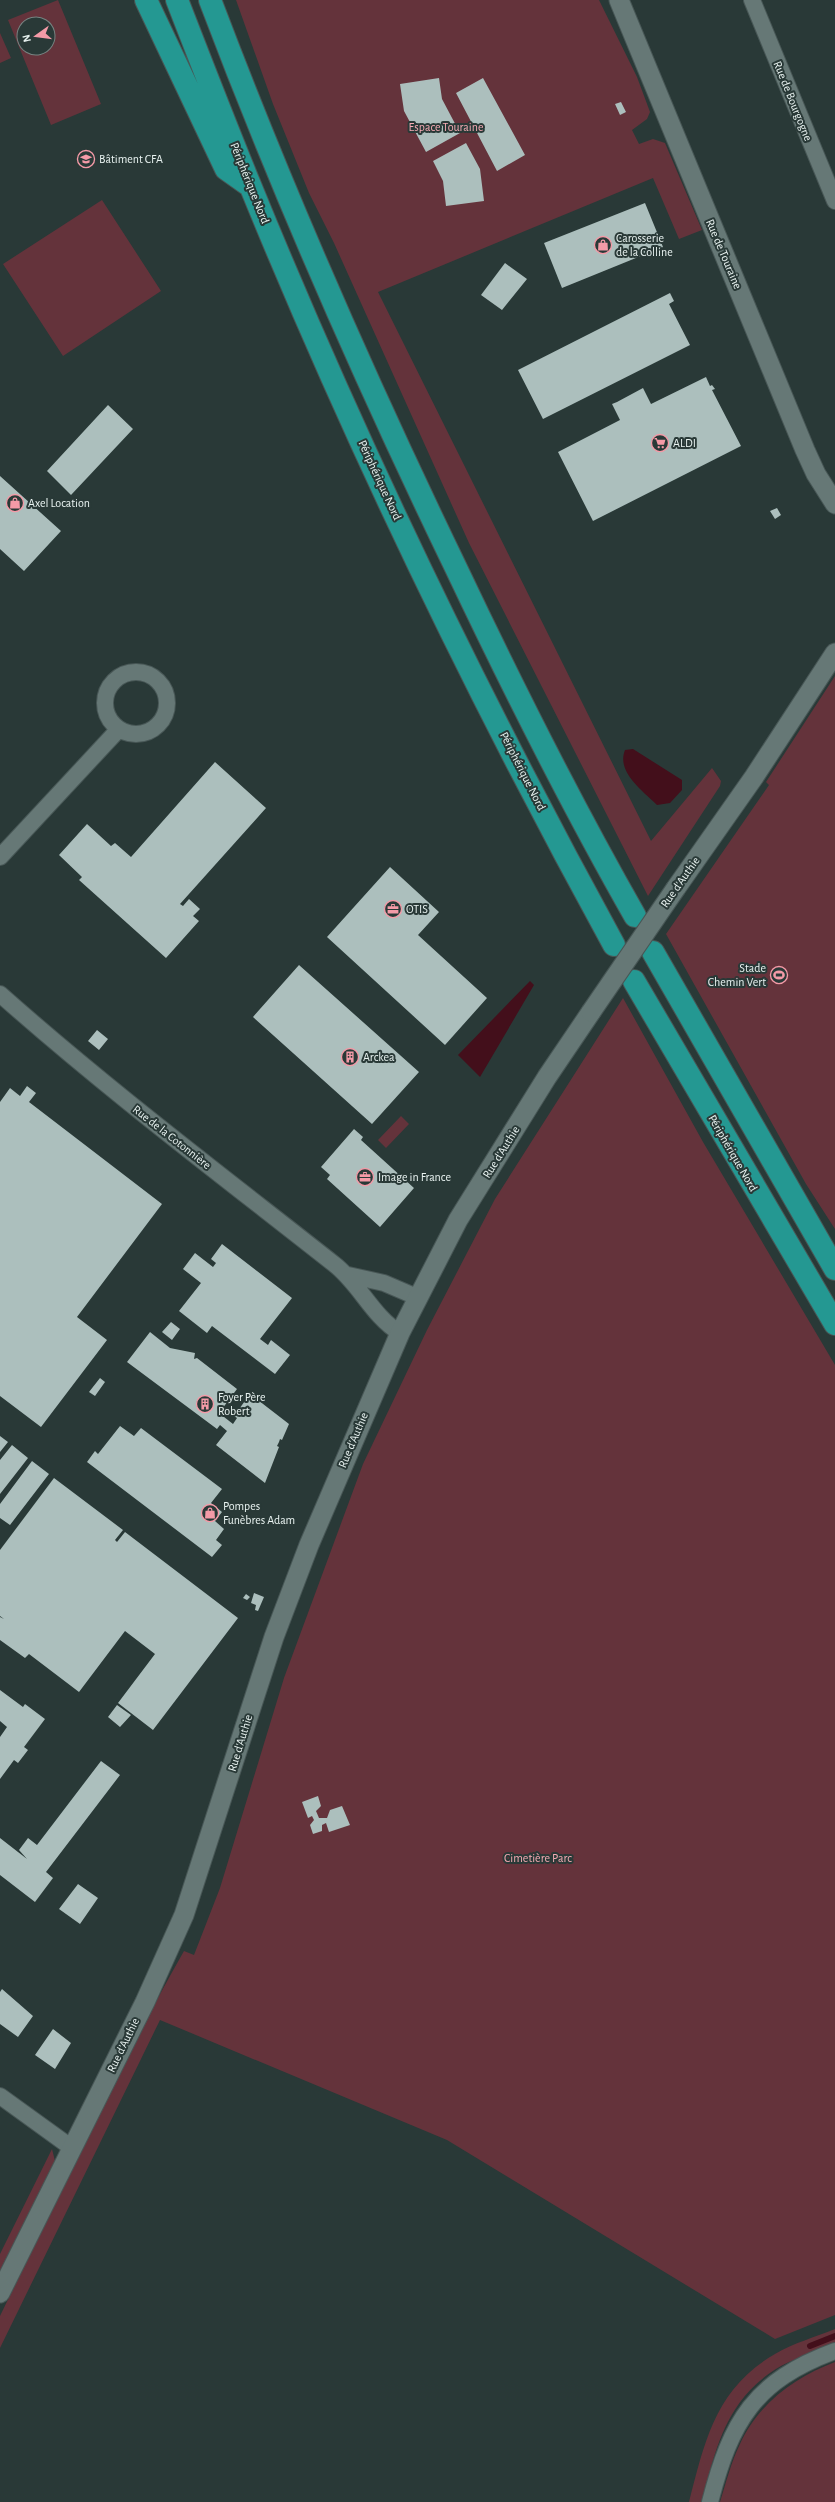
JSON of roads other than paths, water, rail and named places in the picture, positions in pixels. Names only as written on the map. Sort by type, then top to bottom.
[{"type":"highway","points":[[146,0],[226,169],[250,186]]},
{"type":"highway","name":"Périphérique Nord","points":[[177,0],[250,186],[396,514],[472,672],[575,874],[614,945]]},
{"type":"highway","points":[[210,0],[252,110],[312,257],[410,473],[497,653],[601,857],[634,916]]},
{"type":"highway","points":[[653,952],[835,1269]]},
{"type":"highway","name":"Périphérique Nord","points":[[634,981],[835,1324]]},
{"type":"street","name":"Rue de Touraine","points":[[618,0],[805,450],[816,474],[835,504]]},
{"type":"street","name":"Rue de Bourgogne","points":[[752,0],[835,201]]},
{"type":"street","name":"Rue d'Authie","points":[[0,2293],[145,2002],[184,1915],[218,1815],[274,1637],[309,1545],[400,1333],[458,1220],[547,1076],[754,776],[835,653]]},
{"type":"street","points":[[0,858],[119,729]]},
{"type":"street","name":"Rue de la Cotonnière","points":[[0,994],[144,1116],[348,1275],[388,1325],[400,1333]]},
{"type":"street","name":"Rue de la Cotonnière","points":[[348,1275],[384,1283],[419,1298]]},
{"type":"street","points":[[0,2096],[72,2148]]},
{"type":"street","points":[[710,2502],[723,2461],[742,2417],[768,2386],[787,2373],[835,2351]]},
{"type":"waterway","points":[[810,2346],[835,2336]]},
{"type":"place","name":"Bâtiment CFA","points":[[86,159]]},
{"type":"place","name":"Carosserie de la Colline","points":[[603,245]]},
{"type":"place","name":"ALDI","points":[[660,443]]},
{"type":"place","name":"Axel Location","points":[[15,503]]},
{"type":"place","name":"OTIS","points":[[393,909]]},
{"type":"place","name":"Stade Chemin Vert","points":[[779,975]]},
{"type":"place","name":"Arckea","points":[[350,1057]]},
{"type":"place","name":"Image in France","points":[[365,1177]]},
{"type":"place","name":"Foyer Père Robert","points":[[205,1404]]},
{"type":"place","name":"Pompes Funèbres Adam","points":[[210,1513]]},
{"type":"park label","name":"Espace Touraine","points":[[446,127]]},
{"type":"park label","name":"Cimetière Parc","points":[[538,1858]]}]
